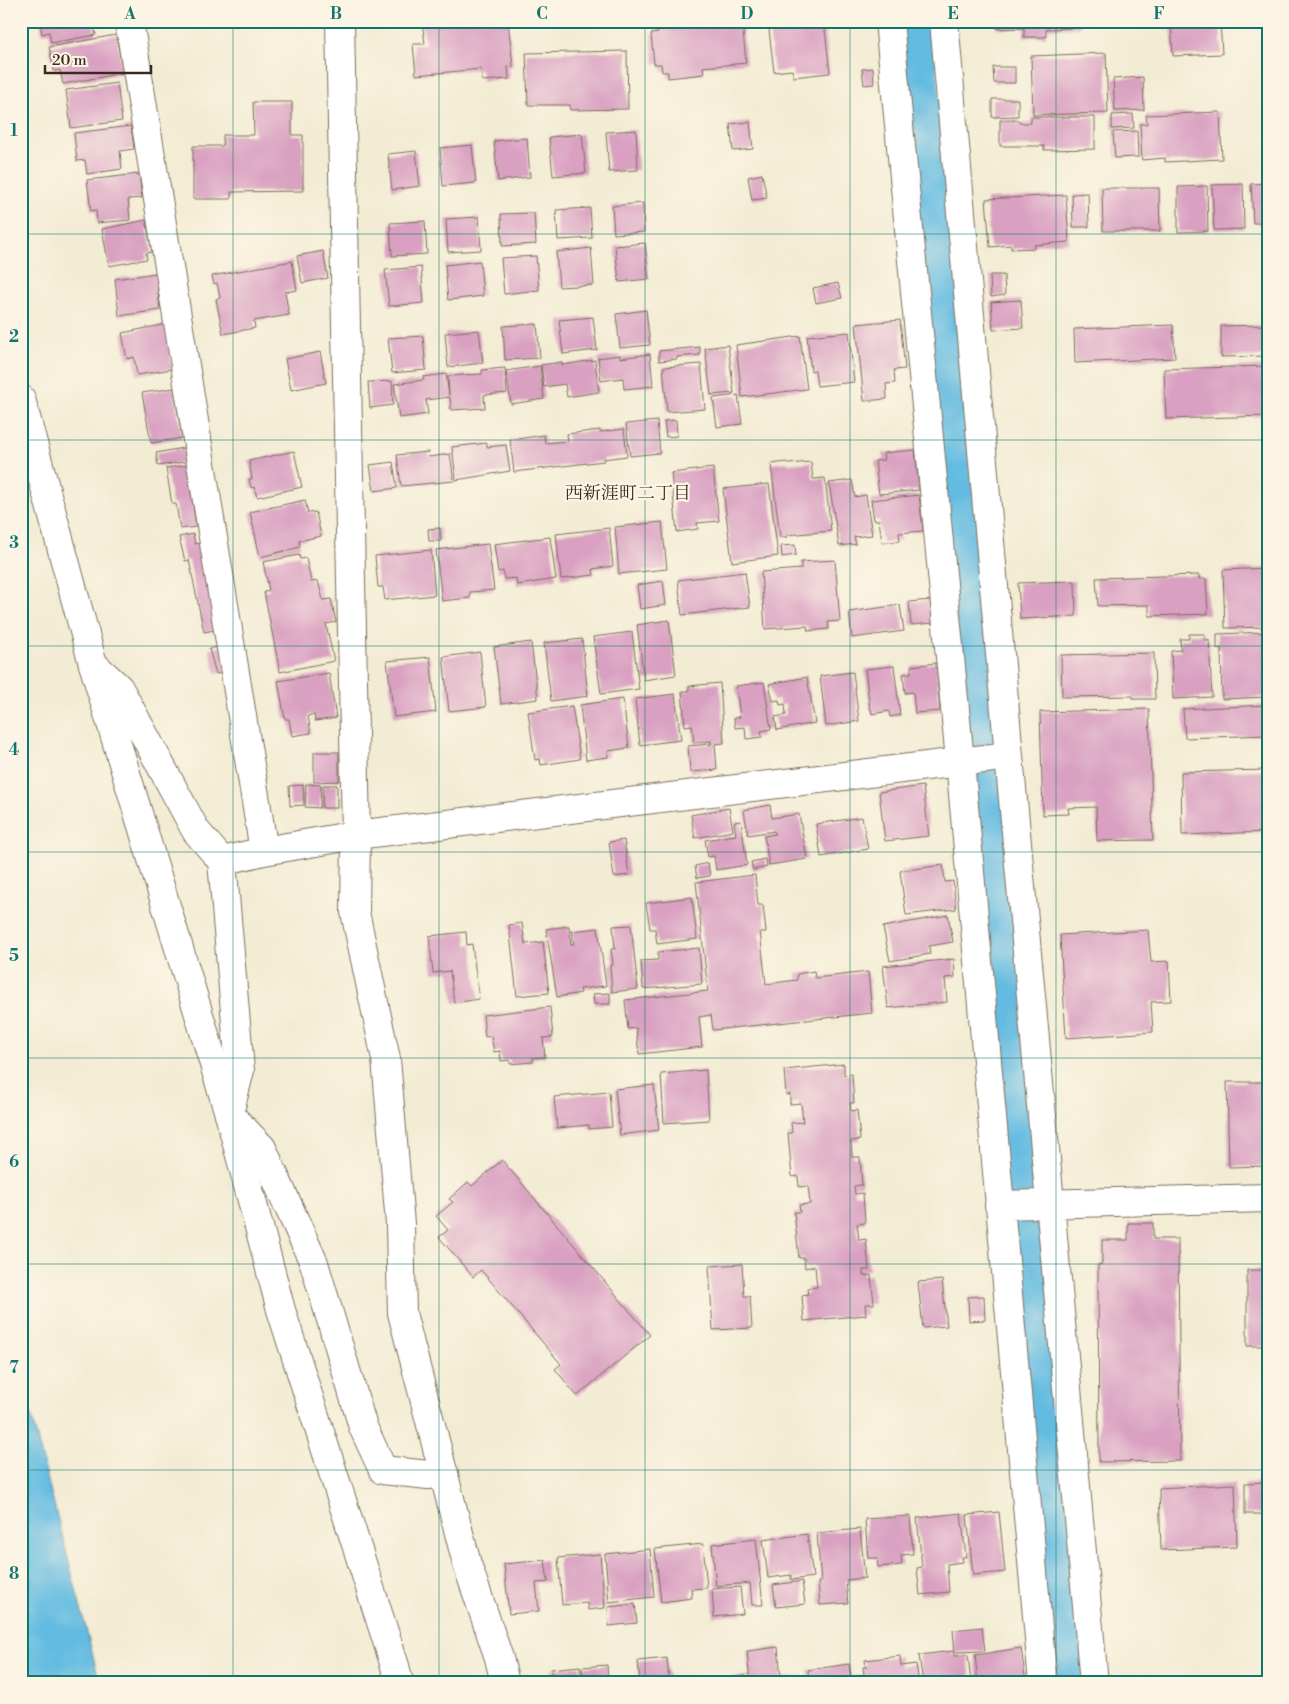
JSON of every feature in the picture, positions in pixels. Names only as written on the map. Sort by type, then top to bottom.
[{"type":"street","points":[[129,21],[264,851]]},
{"type":"street","points":[[340,21],[356,835],[354,912],[386,1059],[400,1224],[402,1313],[467,1564],[499,1658],[505,1683]]},
{"type":"street","points":[[889,21],[963,760],[1022,1204],[1094,1683]]},
{"type":"street","points":[[944,21],[1003,756],[1043,1683]]},
{"type":"street","points":[[21,398],[93,664],[229,1114],[281,1310],[399,1683]]},
{"type":"street","points":[[93,664],[119,688],[196,831],[222,861],[240,1070],[229,1114]]},
{"type":"street","points":[[222,861],[264,851],[356,835],[1003,756]]},
{"type":"street","points":[[229,1114],[262,1148],[314,1263],[363,1427],[383,1470],[428,1475],[444,1473]]},
{"type":"street","points":[[1022,1204],[1268,1198]]},
{"type":"water","points":[[21,1376],[100,1683],[21,1683]]},
{"type":"building","points":[[40,21],[93,21],[96,35],[51,43],[49,32],[42,34]]},
{"type":"building","points":[[422,21],[508,21],[513,66],[508,67],[509,79],[482,81],[481,69],[416,75],[413,44],[425,44]]},
{"type":"building","points":[[657,21],[742,21],[746,63],[703,67],[704,74],[668,78],[668,72],[662,72],[661,64],[654,64],[651,34],[658,33]]},
{"type":"building","points":[[768,21],[824,21],[830,73],[793,77],[792,70],[774,72]]},
{"type":"building","points":[[997,21],[1080,21],[1080,28],[1046,29],[1046,37],[1024,37],[1024,28],[997,29]]},
{"type":"building","points":[[1171,21],[1220,21],[1222,54],[1173,56]]},
{"type":"building","points":[[116,35],[123,73],[63,84],[60,70],[54,71],[49,47]]},
{"type":"building","points":[[627,51],[628,109],[570,110],[570,105],[528,105],[526,53]]},
{"type":"building","points":[[1106,53],[1108,113],[1033,115],[1031,56]]},
{"type":"building","points":[[993,67],[1015,67],[1015,83],[994,83]]},
{"type":"building","points":[[873,68],[874,84],[864,85],[862,69]]},
{"type":"building","points":[[1143,77],[1144,110],[1115,111],[1113,79]]},
{"type":"building","points":[[117,83],[122,121],[71,128],[66,90]]},
{"type":"building","points":[[992,99],[1018,99],[1018,116],[992,117]]},
{"type":"building","points":[[253,102],[292,102],[292,135],[303,135],[303,191],[231,192],[231,199],[193,199],[193,146],[223,146],[223,135],[254,135]]},
{"type":"building","points":[[1220,112],[1222,159],[1165,162],[1165,158],[1142,160],[1140,124],[1147,124],[1146,115]]},
{"type":"building","points":[[1133,114],[1134,128],[1112,129],[1112,115]]},
{"type":"building","points":[[1031,117],[1095,117],[1095,149],[1044,150],[1044,146],[1000,146],[1000,120],[1018,120],[1019,123],[1031,123]]},
{"type":"building","points":[[750,122],[753,149],[733,151],[730,124]]},
{"type":"building","points":[[131,126],[134,149],[120,151],[122,169],[87,174],[85,160],[77,161],[74,133]]},
{"type":"building","points":[[636,130],[638,170],[609,172],[606,132]]},
{"type":"building","points":[[1137,131],[1138,157],[1115,158],[1113,132]]},
{"type":"building","points":[[582,134],[586,173],[553,176],[549,137]]},
{"type":"building","points":[[527,138],[530,177],[498,181],[494,141]]},
{"type":"building","points":[[472,145],[476,183],[443,186],[440,148]]},
{"type":"building","points":[[416,151],[420,186],[392,190],[388,154]]},
{"type":"building","points":[[139,174],[142,198],[128,199],[130,220],[97,223],[96,210],[91,211],[87,180]]},
{"type":"building","points":[[762,174],[767,198],[752,200],[748,177]]},
{"type":"building","points":[[1268,183],[1268,223],[1253,223],[1251,184]]},
{"type":"building","points":[[1243,184],[1244,229],[1214,230],[1212,185]]},
{"type":"building","points":[[1207,186],[1208,231],[1178,232],[1178,187]]},
{"type":"building","points":[[1102,188],[1159,188],[1160,231],[1103,231]]},
{"type":"building","points":[[1088,193],[1089,227],[1073,227],[1072,194]]},
{"type":"building","points":[[1066,195],[1069,242],[1034,245],[1035,248],[1011,249],[1011,245],[990,247],[986,199]]},
{"type":"building","points":[[643,203],[644,232],[614,234],[612,206]]},
{"type":"building","points":[[590,208],[592,238],[558,240],[556,210]]},
{"type":"building","points":[[534,213],[536,244],[502,246],[501,214]]},
{"type":"building","points":[[479,217],[481,250],[448,252],[446,219]]},
{"type":"building","points":[[146,220],[152,252],[146,253],[147,259],[109,266],[102,229]]},
{"type":"building","points":[[425,221],[427,254],[392,256],[390,223]]},
{"type":"building","points":[[645,243],[649,279],[619,282],[615,246]]},
{"type":"building","points":[[591,248],[594,285],[559,287],[556,252]]},
{"type":"building","points":[[323,251],[328,278],[302,283],[297,256]]},
{"type":"building","points":[[536,256],[539,290],[504,294],[501,258]]},
{"type":"building","points":[[292,261],[297,290],[285,292],[289,315],[254,321],[255,328],[223,334],[216,299],[220,298],[217,283],[214,284],[212,276]]},
{"type":"building","points":[[480,261],[483,296],[448,300],[445,265]]},
{"type":"building","points":[[421,267],[424,303],[389,306],[385,270]]},
{"type":"building","points":[[156,273],[160,310],[119,316],[115,279]]},
{"type":"building","points":[[990,275],[1004,275],[1005,295],[991,297]]},
{"type":"building","points":[[838,283],[842,298],[816,303],[813,288]]},
{"type":"building","points":[[1021,300],[1023,328],[993,330],[991,302]]},
{"type":"building","points":[[646,310],[650,345],[620,348],[616,314]]},
{"type":"building","points":[[593,317],[597,350],[563,354],[559,320]]},
{"type":"building","points":[[900,320],[905,369],[894,370],[895,383],[886,384],[887,399],[864,401],[856,324]]},
{"type":"building","points":[[167,324],[172,369],[137,375],[134,357],[127,359],[122,333]]},
{"type":"building","points":[[537,324],[540,358],[505,360],[503,326]]},
{"type":"building","points":[[1173,325],[1175,358],[1075,363],[1074,329]]},
{"type":"building","points":[[1268,325],[1268,356],[1221,357],[1221,326]]},
{"type":"building","points":[[479,330],[483,363],[448,367],[445,333]]},
{"type":"building","points":[[849,332],[854,382],[817,386],[815,370],[811,371],[807,336]]},
{"type":"building","points":[[423,336],[426,370],[392,373],[388,338]]},
{"type":"building","points":[[800,336],[807,389],[742,397],[736,345]]},
{"type":"building","points":[[728,345],[734,393],[711,395],[705,348]]},
{"type":"building","points":[[700,347],[700,355],[659,361],[659,351]]},
{"type":"building","points":[[320,352],[326,383],[291,390],[285,359]]},
{"type":"building","points":[[650,354],[653,386],[624,389],[623,378],[601,381],[598,358],[620,355],[620,358]]},
{"type":"building","points":[[595,360],[599,392],[567,397],[565,384],[544,387],[541,365],[562,362],[562,365]]},
{"type":"building","points":[[701,364],[705,409],[667,412],[663,367]]},
{"type":"building","points":[[540,366],[544,399],[511,404],[506,371]]},
{"type":"building","points":[[1268,366],[1268,416],[1166,419],[1164,369]]},
{"type":"building","points":[[505,368],[507,393],[484,395],[485,408],[451,410],[450,397],[426,400],[428,414],[399,418],[394,384],[424,380],[423,377],[446,374],[449,395],[448,376],[482,374],[482,370]]},
{"type":"building","points":[[392,381],[393,405],[370,408],[368,382]]},
{"type":"building","points":[[174,388],[182,438],[151,443],[142,393]]},
{"type":"building","points":[[738,395],[742,424],[717,427],[713,398]]},
{"type":"building","points":[[676,420],[677,436],[666,437],[664,421]]},
{"type":"building","points":[[657,421],[660,453],[630,456],[626,424]]},
{"type":"building","points":[[624,429],[627,456],[603,459],[604,461],[514,472],[510,440],[544,435],[545,443],[568,441],[567,434]]},
{"type":"building","points":[[487,443],[487,447],[506,445],[510,471],[456,480],[452,447]]},
{"type":"building","points":[[188,447],[190,461],[158,466],[156,453]]},
{"type":"building","points":[[915,450],[919,490],[879,494],[875,461],[884,460],[883,453]]},
{"type":"building","points":[[294,451],[302,487],[257,497],[254,487],[251,488],[249,479],[252,479],[249,461]]},
{"type":"building","points":[[428,452],[429,457],[450,454],[454,481],[401,486],[397,455]]},
{"type":"building","points":[[393,462],[397,488],[374,491],[370,465]]},
{"type":"building","points":[[787,462],[788,464],[811,462],[813,479],[825,478],[831,531],[780,537],[771,464]]},
{"type":"building","points":[[187,465],[196,527],[180,529],[176,504],[172,504],[166,468]]},
{"type":"building","points":[[713,468],[719,521],[697,523],[698,529],[677,532],[671,473]]},
{"type":"building","points":[[852,480],[855,497],[866,495],[872,535],[854,537],[856,544],[839,546],[829,483]]},
{"type":"building","points":[[769,484],[778,556],[732,562],[723,489]]},
{"type":"building","points":[[919,495],[923,531],[899,533],[900,541],[882,543],[879,520],[874,520],[871,500]]},
{"type":"building","points":[[305,500],[308,513],[316,512],[321,536],[299,541],[300,547],[260,557],[250,512]]},
{"type":"building","points":[[662,522],[667,569],[619,574],[615,527]]},
{"type":"building","points":[[440,528],[441,541],[429,541],[428,529]]},
{"type":"building","points":[[609,528],[613,566],[593,569],[594,575],[561,579],[556,534]]},
{"type":"building","points":[[193,534],[195,544],[205,542],[220,629],[204,632],[189,560],[185,561],[179,537]]},
{"type":"building","points":[[550,537],[556,579],[517,585],[516,578],[504,579],[503,571],[498,572],[494,544]]},
{"type":"building","points":[[488,544],[494,590],[470,592],[470,598],[442,601],[436,550]]},
{"type":"building","points":[[795,545],[796,555],[782,557],[781,546]]},
{"type":"building","points":[[431,550],[435,595],[385,600],[383,587],[378,587],[375,556]]},
{"type":"building","points":[[299,555],[300,559],[306,558],[311,582],[318,581],[323,600],[331,599],[336,622],[326,624],[334,661],[280,672],[264,592],[269,590],[263,562]]},
{"type":"building","points":[[835,560],[840,621],[828,622],[829,629],[808,631],[807,626],[765,629],[761,572],[801,569],[801,562]]},
{"type":"building","points":[[1268,568],[1268,627],[1225,628],[1223,570]]},
{"type":"building","points":[[745,572],[750,607],[682,615],[678,580]]},
{"type":"building","points":[[1199,575],[1199,579],[1206,579],[1208,614],[1149,616],[1149,605],[1098,606],[1096,578]]},
{"type":"building","points":[[663,581],[666,605],[640,609],[637,585]]},
{"type":"building","points":[[1075,581],[1076,616],[1020,619],[1018,583]]},
{"type":"building","points":[[931,600],[933,623],[911,625],[909,602]]},
{"type":"building","points":[[900,605],[904,631],[852,638],[849,612]]},
{"type":"building","points":[[669,620],[676,675],[644,680],[637,625]]},
{"type":"building","points":[[632,632],[639,689],[601,694],[593,637]]},
{"type":"building","points":[[1268,632],[1268,697],[1222,699],[1221,648],[1217,649],[1217,634]]},
{"type":"building","points":[[1189,634],[1205,634],[1205,640],[1209,640],[1212,697],[1173,699],[1171,651],[1181,650],[1180,639],[1189,639]]},
{"type":"building","points":[[582,639],[588,696],[551,701],[544,643]]},
{"type":"building","points":[[531,642],[538,699],[501,704],[494,647]]},
{"type":"building","points":[[222,646],[228,671],[216,674],[209,649]]},
{"type":"building","points":[[480,652],[486,707],[449,711],[443,657]]},
{"type":"building","points":[[1154,653],[1155,699],[1133,699],[1133,696],[1062,697],[1061,655]]},
{"type":"building","points":[[430,657],[436,712],[394,717],[387,661]]},
{"type":"building","points":[[936,663],[940,711],[915,713],[913,692],[905,693],[903,674],[911,673],[911,666]]},
{"type":"building","points":[[894,666],[900,715],[890,717],[889,711],[872,714],[865,669]]},
{"type":"building","points":[[853,672],[859,721],[826,726],[820,676]]},
{"type":"building","points":[[329,673],[336,718],[315,721],[314,714],[308,716],[311,733],[292,736],[289,719],[285,719],[278,681]]},
{"type":"building","points":[[807,677],[815,723],[777,730],[775,717],[786,715],[785,704],[780,705],[779,700],[773,701],[769,684]]},
{"type":"building","points":[[764,682],[771,729],[761,731],[762,737],[746,739],[745,727],[735,728],[734,718],[740,717],[736,686]]},
{"type":"building","points":[[720,683],[724,743],[715,744],[717,770],[690,772],[688,746],[711,744],[711,741],[694,743],[692,725],[685,726],[682,691],[689,691],[689,686]]},
{"type":"building","points":[[675,694],[681,740],[640,745],[635,699]]},
{"type":"building","points":[[623,699],[629,748],[608,751],[608,757],[586,760],[580,705]]},
{"type":"building","points":[[1266,705],[1267,735],[1185,738],[1183,709]]},
{"type":"building","points":[[572,706],[580,759],[541,765],[540,759],[535,760],[528,712]]},
{"type":"building","points":[[1149,709],[1153,840],[1097,841],[1096,807],[1068,808],[1069,814],[1043,815],[1040,712]]},
{"type":"building","points":[[314,752],[339,752],[339,781],[314,782]]},
{"type":"building","points":[[1268,770],[1268,832],[1182,835],[1181,772]]},
{"type":"building","points":[[306,784],[321,785],[320,808],[305,807]]},
{"type":"building","points":[[303,785],[304,805],[290,806],[289,786]]},
{"type":"building","points":[[323,785],[337,785],[337,808],[322,808]]},
{"type":"building","points":[[923,786],[929,836],[885,841],[879,792]]},
{"type":"building","points":[[770,805],[772,818],[799,814],[807,859],[769,865],[764,836],[775,834],[774,831],[748,835],[744,810]]},
{"type":"building","points":[[729,808],[733,831],[695,838],[691,815]]},
{"type":"building","points":[[862,817],[868,849],[821,857],[816,824]]},
{"type":"building","points":[[741,821],[747,865],[716,870],[714,856],[708,857],[705,840],[736,835],[734,822]]},
{"type":"building","points":[[624,840],[629,875],[614,877],[609,842]]},
{"type":"building","points":[[1268,857],[1268,914],[1265,914],[1263,858]]},
{"type":"building","points":[[765,859],[767,867],[753,870],[751,862]]},
{"type":"building","points":[[708,863],[710,876],[697,878],[695,866]]},
{"type":"building","points":[[943,865],[945,882],[953,881],[956,909],[906,915],[900,871]]},
{"type":"building","points":[[755,875],[758,905],[763,905],[766,932],[760,932],[766,984],[797,980],[797,974],[814,971],[815,978],[868,972],[872,1013],[713,1030],[711,1015],[699,1017],[702,1047],[639,1054],[636,1028],[628,1029],[625,1000],[708,991],[696,882]]},
{"type":"building","points":[[692,897],[697,939],[657,944],[655,929],[650,929],[646,903]]},
{"type":"building","points":[[948,915],[953,942],[929,946],[930,954],[890,961],[883,927]]},
{"type":"building","points":[[522,923],[525,944],[543,942],[549,993],[517,996],[509,925]]},
{"type":"building","points":[[631,925],[638,989],[612,992],[610,965],[613,965],[611,949],[615,949],[613,926]]},
{"type":"building","points":[[569,926],[571,944],[574,944],[572,931],[598,928],[606,986],[580,989],[581,993],[557,997],[546,929]]},
{"type":"building","points":[[1148,930],[1151,962],[1169,961],[1171,1001],[1151,1002],[1153,1032],[1066,1038],[1060,935]]},
{"type":"building","points":[[466,932],[467,945],[472,944],[479,999],[454,1003],[450,971],[433,973],[429,936]]},
{"type":"building","points":[[699,948],[702,984],[643,989],[641,961],[658,960],[658,952]]},
{"type":"building","points":[[954,959],[955,977],[945,978],[947,1002],[888,1008],[883,966]]},
{"type":"building","points":[[610,993],[610,1004],[594,1004],[593,994]]},
{"type":"building","points":[[550,1007],[553,1037],[543,1038],[545,1057],[533,1058],[533,1062],[510,1064],[510,1060],[501,1061],[500,1051],[494,1052],[491,1036],[485,1037],[483,1015]]},
{"type":"building","points":[[844,1064],[844,1075],[852,1074],[854,1103],[850,1103],[851,1111],[857,1110],[860,1140],[851,1141],[852,1157],[860,1157],[862,1185],[854,1186],[855,1194],[863,1193],[865,1223],[857,1224],[859,1240],[866,1239],[869,1270],[863,1270],[863,1276],[871,1275],[874,1304],[865,1304],[866,1315],[804,1321],[802,1295],[808,1294],[807,1288],[817,1287],[815,1266],[805,1268],[804,1258],[799,1258],[794,1212],[800,1212],[799,1205],[810,1204],[808,1186],[799,1187],[798,1176],[792,1177],[788,1133],[792,1133],[791,1123],[803,1122],[801,1103],[790,1104],[790,1094],[786,1095],[784,1070]]},
{"type":"building","points":[[706,1070],[709,1120],[664,1123],[661,1074]]},
{"type":"building","points":[[1227,1082],[1268,1082],[1268,1166],[1229,1167]]},
{"type":"building","points":[[654,1085],[659,1130],[620,1135],[615,1089]]},
{"type":"building","points":[[609,1092],[612,1127],[589,1129],[589,1125],[557,1128],[554,1097]]},
{"type":"building","points":[[502,1160],[650,1335],[577,1396],[555,1369],[561,1364],[481,1270],[473,1277],[439,1237],[448,1230],[436,1216],[453,1202],[449,1199],[468,1182],[472,1186]]},
{"type":"building","points":[[1128,1223],[1153,1223],[1153,1239],[1178,1239],[1180,1461],[1099,1462],[1098,1265],[1102,1264],[1102,1240],[1128,1240]]},
{"type":"building","points":[[742,1264],[744,1296],[750,1296],[752,1328],[713,1330],[709,1266]]},
{"type":"building","points":[[1247,1270],[1268,1270],[1268,1346],[1247,1346]]},
{"type":"building","points":[[942,1280],[947,1326],[923,1328],[918,1282]]},
{"type":"building","points":[[984,1296],[985,1320],[969,1321],[968,1297]]},
{"type":"building","points":[[1268,1482],[1268,1514],[1245,1514],[1245,1483]]},
{"type":"building","points":[[1235,1484],[1237,1547],[1161,1550],[1159,1488]]},
{"type":"building","points":[[999,1512],[1005,1572],[973,1575],[967,1515]]},
{"type":"building","points":[[961,1513],[966,1557],[962,1557],[963,1562],[947,1564],[949,1592],[920,1595],[917,1568],[922,1567],[917,1518]]},
{"type":"building","points":[[910,1516],[913,1554],[901,1555],[902,1565],[878,1567],[877,1558],[868,1558],[865,1519]]},
{"type":"building","points":[[860,1529],[865,1578],[846,1580],[848,1603],[820,1605],[818,1582],[821,1582],[817,1533]]},
{"type":"building","points":[[807,1534],[813,1577],[791,1580],[791,1575],[768,1578],[763,1540]]},
{"type":"building","points":[[756,1539],[763,1605],[752,1605],[750,1583],[716,1586],[712,1544]]},
{"type":"building","points":[[703,1544],[707,1588],[691,1589],[692,1598],[661,1602],[655,1549]]},
{"type":"building","points":[[650,1549],[654,1597],[609,1602],[605,1554]]},
{"type":"building","points":[[600,1554],[605,1608],[588,1610],[587,1603],[562,1605],[558,1558]]},
{"type":"building","points":[[545,1560],[548,1582],[536,1583],[539,1611],[509,1614],[504,1564]]},
{"type":"building","points":[[802,1581],[805,1604],[776,1607],[773,1585]]},
{"type":"building","points":[[740,1587],[743,1614],[714,1617],[712,1589]]},
{"type":"building","points":[[635,1604],[637,1623],[609,1626],[608,1607]]},
{"type":"building","points":[[982,1627],[985,1651],[955,1652],[953,1630]]},
{"type":"building","points":[[778,1647],[781,1678],[803,1676],[804,1683],[750,1683],[747,1651]]},
{"type":"building","points":[[1021,1648],[1026,1683],[978,1683],[975,1655]]},
{"type":"building","points":[[953,1651],[954,1656],[968,1655],[971,1683],[923,1683],[919,1655]]},
{"type":"building","points":[[900,1656],[901,1666],[916,1664],[919,1683],[865,1683],[863,1667],[866,1667],[865,1660]]},
{"type":"building","points":[[667,1658],[669,1683],[640,1683],[638,1661]]},
{"type":"building","points":[[849,1664],[851,1677],[860,1676],[861,1683],[809,1683],[808,1670]]},
{"type":"building","points":[[607,1665],[608,1683],[584,1683],[582,1667]]},
{"type":"building","points":[[580,1666],[582,1683],[553,1683],[551,1669]]},
{"type":"building","points":[[746,1676],[746,1683],[711,1683],[711,1680]]},
{"type":"waterway","points":[[914,21],[1066,1683]]},
{"type":"district","name":"西新涯町二丁目","points":[[628,493]]}]
